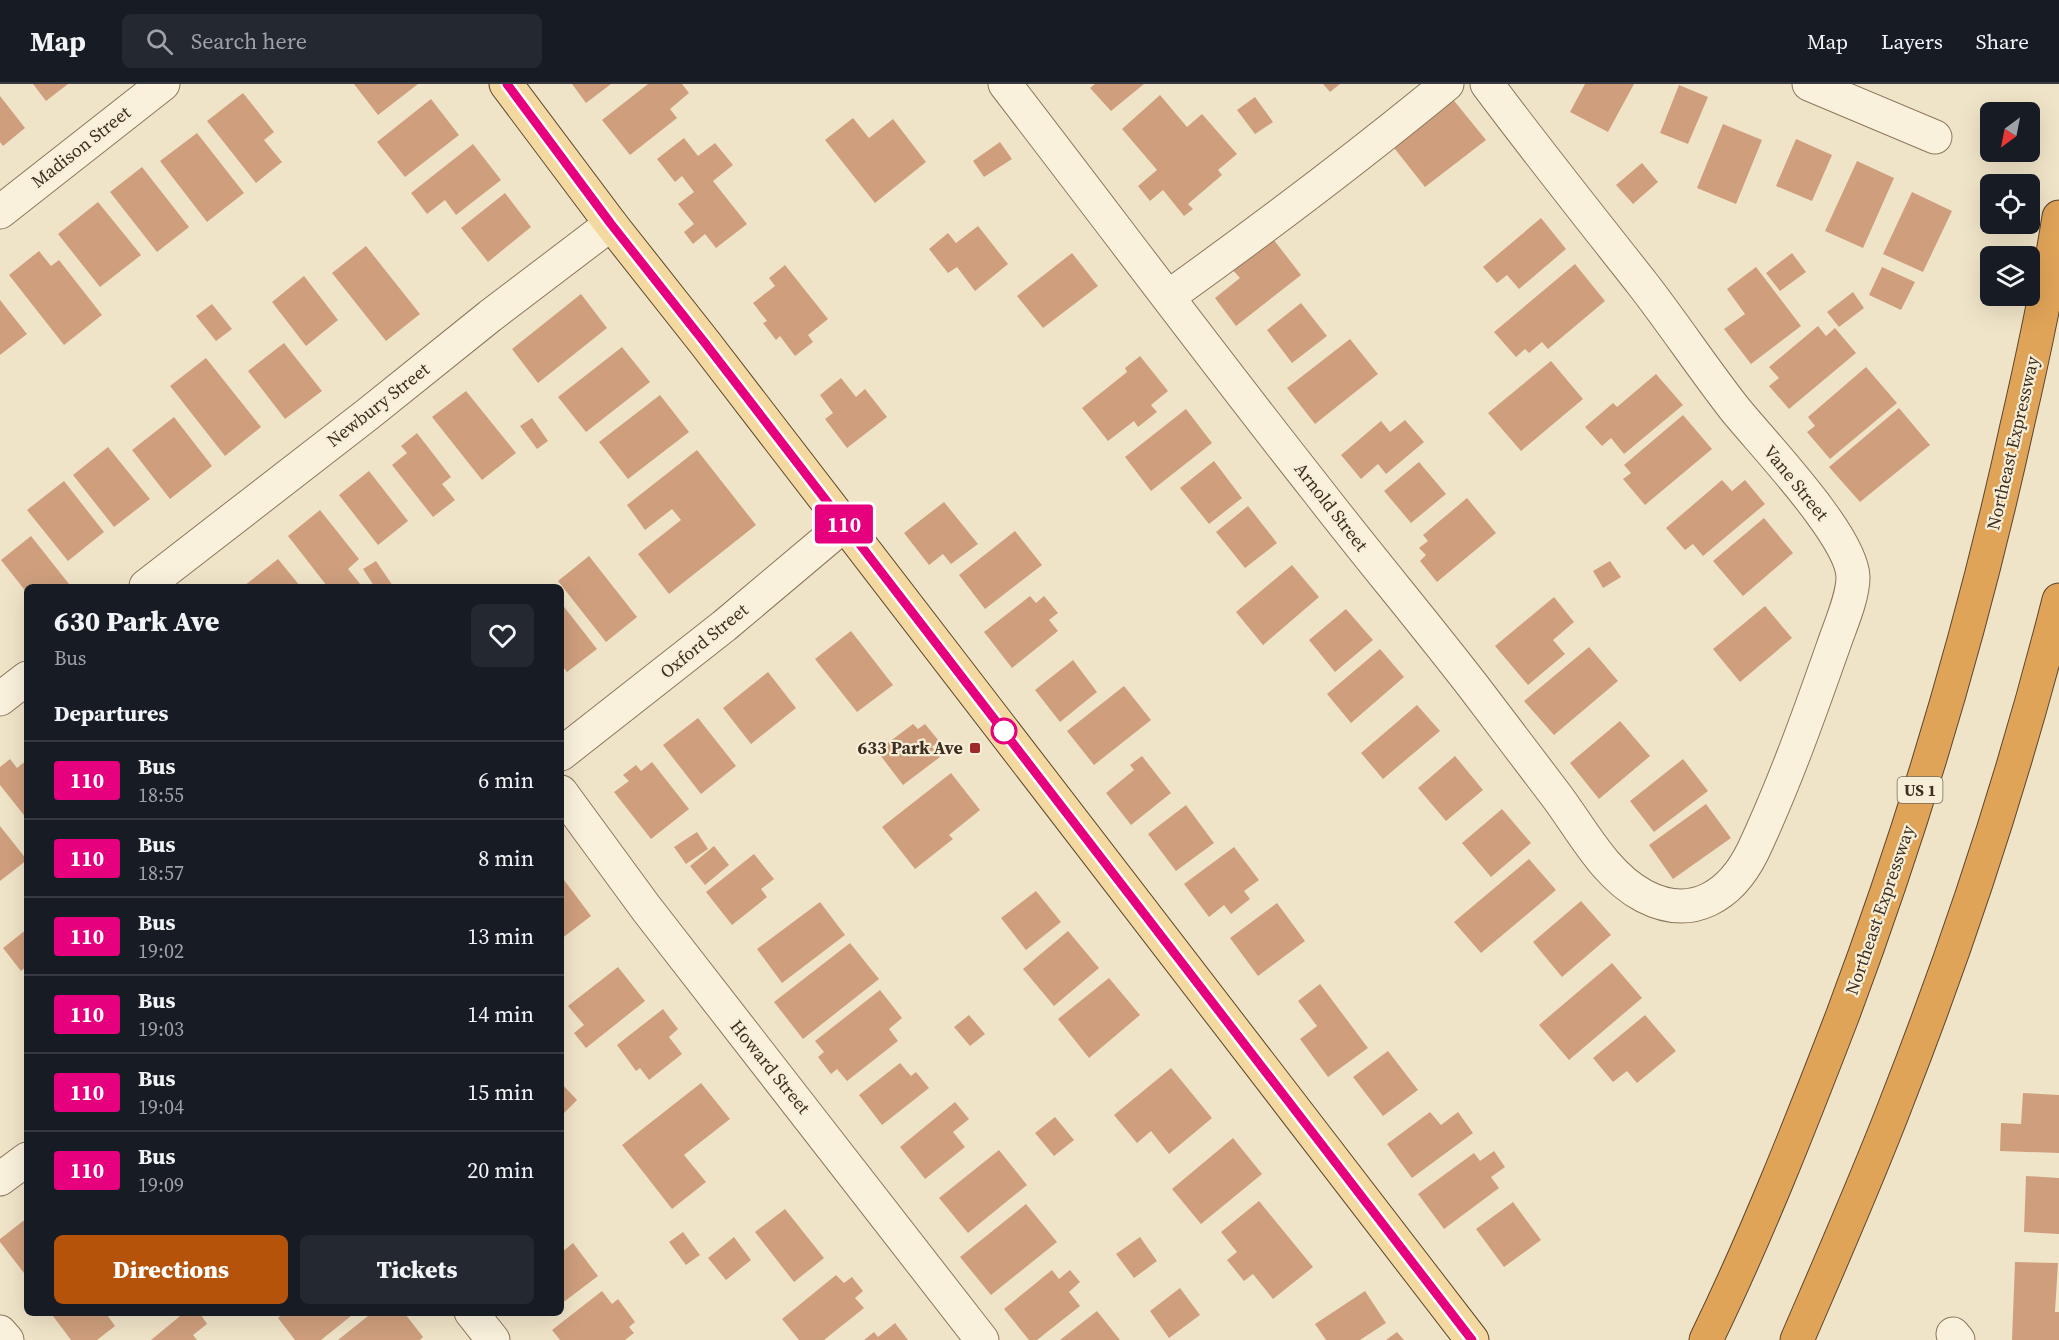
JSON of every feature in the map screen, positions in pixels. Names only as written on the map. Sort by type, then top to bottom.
[{"type":"highway","name":"Northeast Expressway","points":[[1706,1340],[1764,1213],[1814,1091],[1901,852],[1977,596],[2028,379],[2059,217]]},
{"type":"highway","points":[[1797,1340],[1897,1102],[1942,982],[1984,859],[2059,600]]},
{"type":"main road","points":[[506,84],[611,224],[1139,904],[1241,1041],[1472,1340]]},
{"type":"street","name":"Madison Street","points":[[0,212],[163,84]]},
{"type":"street","name":"Arnold Street","points":[[1005,84],[1317,490],[1457,666],[1602,859],[1627,885],[1647,898],[1677,906]]},
{"type":"street","points":[[1168,297],[1373,145],[1447,84]]},
{"type":"street","name":"Vane Street","points":[[1487,84],[1532,145],[1644,286],[1733,406],[1825,518],[1848,553],[1853,578],[1846,606],[1814,700],[1749,860],[1732,885],[1705,903],[1677,906]]},
{"type":"street","points":[[1809,84],[1935,137]]},
{"type":"street","name":"Newbury Street","points":[[149,584],[611,224]]},
{"type":"street","name":"Oxford Street","points":[[564,752],[724,626],[844,525]]},
{"type":"street","points":[[0,699],[24,680]]},
{"type":"street","name":"Howard Street","points":[[564,796],[653,917],[982,1340]]},
{"type":"street","points":[[0,1179],[24,1160]]},
{"type":"street","points":[[474,1316],[493,1340]]},
{"type":"street","points":[[0,1332],[7,1340]]},
{"type":"building","points":[[33,84],[68,84],[46,101]]},
{"type":"building","points":[[354,84],[418,84],[378,115]]},
{"type":"building","points":[[572,84],[611,84],[586,103]]},
{"type":"building","points":[[648,84],[682,84],[689,93],[670,109],[677,118],[630,155],[602,120]]},
{"type":"building","points":[[1095,84],[1144,84],[1111,111],[1090,88]]},
{"type":"building","points":[[1323,84],[1340,84],[1330,92]]},
{"type":"building","points":[[1585,84],[1634,84],[1608,132],[1570,112]]},
{"type":"building","points":[[1679,85],[1708,97],[1688,144],[1660,133]]},
{"type":"building","points":[[243,93],[274,132],[264,140],[282,162],[256,183],[207,121]]},
{"type":"building","points":[[1160,95],[1187,127],[1202,114],[1237,154],[1218,170],[1222,175],[1188,204],[1193,209],[1184,216],[1163,190],[1150,201],[1138,186],[1157,170],[1122,129]]},
{"type":"building","points":[[0,96],[25,128],[3,146],[0,142]]},
{"type":"building","points":[[1255,97],[1273,122],[1255,134],[1237,110]]},
{"type":"building","points":[[1451,97],[1486,140],[1425,187],[1391,144]]},
{"type":"building","points":[[431,99],[459,135],[405,177],[377,142]]},
{"type":"building","points":[[853,118],[869,138],[893,119],[926,162],[875,203],[825,140]]},
{"type":"building","points":[[1723,124],[1762,140],[1736,204],[1697,188]]},
{"type":"building","points":[[197,133],[244,193],[207,222],[160,161]]},
{"type":"building","points":[[684,138],[698,156],[715,143],[733,165],[713,181],[747,224],[716,248],[705,234],[693,244],[684,232],[694,224],[678,204],[694,192],[682,176],[675,182],[657,159]]},
{"type":"building","points":[[1796,139],[1832,155],[1812,201],[1776,186]]},
{"type":"building","points":[[1000,142],[1012,159],[984,177],[973,161]]},
{"type":"building","points":[[473,144],[501,180],[456,215],[445,200],[427,214],[411,193]]},
{"type":"building","points":[[1857,161],[1894,178],[1863,248],[1825,231]]},
{"type":"building","points":[[1642,163],[1658,182],[1633,204],[1616,185]]},
{"type":"building","points":[[142,167],[189,227],[157,252],[110,192]]},
{"type":"building","points":[[1912,192],[1952,211],[1923,272],[1883,254]]},
{"type":"building","points":[[505,193],[531,227],[488,262],[461,228]]},
{"type":"building","points":[[98,202],[141,255],[100,287],[58,234]]},
{"type":"building","points":[[1541,218],[1566,249],[1519,289],[1507,275],[1497,283],[1483,267]]},
{"type":"building","points":[[978,226],[1008,264],[975,291],[957,267],[948,273],[929,249],[948,233],[956,243]]},
{"type":"building","points":[[1270,235],[1301,275],[1236,326],[1215,298],[1240,278],[1230,267]]},
{"type":"building","points":[[366,246],[420,314],[386,341],[332,273]]},
{"type":"building","points":[[39,251],[51,266],[59,260],[102,315],[64,345],[9,275]]},
{"type":"building","points":[[1072,253],[1098,286],[1043,328],[1017,296]]},
{"type":"building","points":[[1792,253],[1806,272],[1780,291],[1766,273]]},
{"type":"building","points":[[1575,264],[1605,301],[1548,349],[1542,342],[1529,353],[1525,349],[1516,357],[1494,332]]},
{"type":"building","points":[[785,265],[828,319],[808,335],[813,342],[795,356],[780,336],[776,340],[763,323],[767,321],[753,303],[775,286],[769,278]]},
{"type":"building","points":[[1756,267],[1801,326],[1751,364],[1724,329],[1745,314],[1727,289]]},
{"type":"building","points":[[1882,267],[1915,282],[1901,310],[1869,295]]},
{"type":"building","points":[[304,276],[338,320],[306,346],[272,302]]},
{"type":"building","points":[[1853,292],[1864,308],[1839,327],[1827,312]]},
{"type":"building","points":[[581,294],[607,328],[538,383],[512,349]]},
{"type":"building","points":[[0,300],[27,334],[0,355]]},
{"type":"building","points":[[1301,303],[1327,336],[1292,363],[1267,330]]},
{"type":"building","points":[[212,304],[232,329],[216,341],[196,316]]},
{"type":"building","points":[[1818,326],[1826,336],[1835,328],[1856,353],[1789,409],[1769,386],[1779,378],[1769,367]]},
{"type":"building","points":[[1350,339],[1378,374],[1315,424],[1287,388]]},
{"type":"building","points":[[284,343],[322,391],[285,419],[248,371]]},
{"type":"building","points":[[622,347],[650,382],[586,432],[558,397]]},
{"type":"building","points":[[1140,356],[1168,391],[1151,405],[1157,412],[1138,427],[1134,421],[1108,441],[1082,408],[1127,372],[1125,368]]},
{"type":"building","points":[[206,358],[261,427],[225,456],[170,386]]},
{"type":"building","points":[[1551,361],[1583,399],[1521,451],[1488,413]]},
{"type":"building","points":[[1866,367],[1897,403],[1830,459],[1807,432],[1815,426],[1808,417]]},
{"type":"building","points":[[1656,374],[1683,405],[1624,454],[1611,438],[1602,446],[1585,427],[1613,403],[1617,407]]},
{"type":"building","points":[[841,378],[856,397],[865,389],[887,417],[847,448],[825,419],[833,413],[820,395]]},
{"type":"building","points":[[466,391],[516,453],[482,480],[432,417]]},
{"type":"building","points":[[660,395],[689,432],[628,479],[599,442]]},
{"type":"building","points":[[1899,408],[1930,445],[1860,502],[1829,467]]},
{"type":"building","points":[[1186,409],[1212,443],[1151,491],[1125,457]]},
{"type":"building","points":[[1683,415],[1712,449],[1645,505],[1623,479],[1631,473],[1624,465]]},
{"type":"building","points":[[174,417],[212,466],[170,499],[132,450]]},
{"type":"building","points":[[532,418],[548,441],[537,449],[520,426]]},
{"type":"building","points":[[1405,420],[1424,442],[1386,474],[1378,464],[1361,479],[1341,455],[1381,421],[1390,432]]},
{"type":"building","points":[[417,433],[451,477],[442,484],[455,500],[433,517],[392,465],[407,453],[401,446]]},
{"type":"building","points":[[108,447],[150,499],[114,527],[73,475]]},
{"type":"building","points":[[697,450],[756,525],[669,594],[638,554],[681,520],[672,509],[645,530],[627,505]]},
{"type":"building","points":[[1214,461],[1242,498],[1209,524],[1180,488]]},
{"type":"building","points":[[1419,462],[1446,494],[1411,523],[1384,491]]},
{"type":"building","points":[[369,471],[408,521],[378,545],[339,495]]},
{"type":"building","points":[[1722,480],[1732,491],[1745,480],[1765,504],[1703,556],[1693,544],[1685,550],[1666,528]]},
{"type":"building","points":[[64,481],[104,532],[68,561],[27,510]]},
{"type":"building","points":[[1467,498],[1496,533],[1437,582],[1420,561],[1426,555],[1419,548],[1428,541],[1423,535]]},
{"type":"building","points":[[944,502],[978,544],[951,564],[943,554],[929,565],[904,533]]},
{"type":"building","points":[[1248,506],[1277,543],[1245,568],[1216,532]]},
{"type":"building","points":[[320,510],[359,559],[348,569],[360,584],[325,584],[288,536]]},
{"type":"building","points":[[1764,518],[1793,553],[1743,596],[1713,561]]},
{"type":"building","points":[[1015,531],[1042,565],[985,609],[959,575]]},
{"type":"building","points":[[31,536],[69,584],[24,584],[24,589],[1,560]]},
{"type":"building","points":[[589,556],[637,617],[606,642],[564,589],[564,584],[558,581]]},
{"type":"building","points":[[278,559],[298,584],[247,584]]},
{"type":"building","points":[[376,561],[392,584],[373,584],[363,569]]},
{"type":"building","points":[[1610,561],[1621,577],[1603,588],[1593,571]]},
{"type":"building","points":[[1292,565],[1319,597],[1263,645],[1236,612]]},
{"type":"building","points":[[1030,596],[1036,603],[1044,596],[1058,613],[1049,620],[1058,631],[1012,668],[984,632]]},
{"type":"building","points":[[1554,597],[1574,622],[1553,640],[1565,654],[1528,685],[1495,646]]},
{"type":"building","points":[[1765,606],[1792,638],[1740,682],[1713,649]]},
{"type":"building","points":[[564,607],[597,649],[567,672],[564,668]]},
{"type":"building","points":[[1346,609],[1373,640],[1335,672],[1309,640]]},
{"type":"building","points":[[851,631],[893,685],[857,712],[815,659]]},
{"type":"building","points":[[1589,647],[1618,681],[1554,735],[1524,701]]},
{"type":"building","points":[[1380,649],[1404,677],[1351,723],[1327,694]]},
{"type":"building","points":[[1073,660],[1097,692],[1060,722],[1035,690]]},
{"type":"building","points":[[768,672],[796,708],[751,744],[723,708]]},
{"type":"building","points":[[1124,686],[1151,720],[1094,765],[1067,731]]},
{"type":"building","points":[[1417,705],[1440,731],[1383,779],[1361,753]]},
{"type":"building","points":[[698,718],[736,766],[701,794],[663,745]]},
{"type":"building","points":[[1620,721],[1650,756],[1599,799],[1570,763]]},
{"type":"building","points":[[913,724],[918,729],[925,724],[939,741],[932,747],[940,757],[903,785],[877,751]]},
{"type":"building","points":[[1142,756],[1171,793],[1131,825],[1106,793],[1134,770],[1130,765]]},
{"type":"building","points":[[1455,756],[1483,790],[1446,821],[1418,788]]},
{"type":"building","points":[[10,759],[17,768],[24,762],[24,815],[0,785],[0,767]]},
{"type":"building","points":[[1683,759],[1708,791],[1654,832],[1630,801]]},
{"type":"building","points":[[652,762],[689,809],[651,839],[614,792],[629,781],[623,775],[636,765],[641,771]]},
{"type":"building","points":[[951,773],[980,810],[949,835],[953,839],[915,869],[882,827]]},
{"type":"building","points":[[1706,804],[1731,838],[1673,879],[1649,845]]},
{"type":"building","points":[[1186,805],[1214,843],[1176,871],[1148,834]]},
{"type":"building","points":[[1502,809],[1531,843],[1491,877],[1462,843]]},
{"type":"building","points":[[0,826],[24,856],[24,862],[0,881]]},
{"type":"building","points":[[697,832],[708,849],[686,864],[674,847]]},
{"type":"building","points":[[714,846],[729,865],[705,885],[690,866]]},
{"type":"building","points":[[1234,847],[1259,880],[1244,891],[1250,899],[1231,914],[1224,905],[1209,917],[1184,884]]},
{"type":"building","points":[[754,854],[774,879],[761,889],[767,897],[732,925],[706,892]]},
{"type":"building","points":[[1529,859],[1556,890],[1481,953],[1454,922]]},
{"type":"building","points":[[564,880],[591,916],[564,937]]},
{"type":"building","points":[[1036,891],[1061,922],[1026,950],[1001,918]]},
{"type":"building","points":[[1581,901],[1611,935],[1562,977],[1533,942]]},
{"type":"building","points":[[820,902],[845,935],[782,983],[757,949]]},
{"type":"building","points":[[1277,903],[1305,941],[1258,976],[1230,938]]},
{"type":"building","points":[[24,931],[24,968],[21,971],[3,948]]},
{"type":"building","points":[[1068,931],[1099,968],[1054,1006],[1023,969]]},
{"type":"building","points":[[850,943],[879,979],[803,1039],[774,1002]]},
{"type":"building","points":[[1612,963],[1642,998],[1569,1060],[1539,1025]]},
{"type":"building","points":[[618,967],[645,1001],[586,1048],[574,1033],[584,1025],[568,1006]]},
{"type":"building","points":[[1109,978],[1140,1015],[1089,1058],[1058,1019]]},
{"type":"building","points":[[1320,984],[1368,1048],[1328,1077],[1300,1039],[1317,1026],[1298,1001]]},
{"type":"building","points":[[880,990],[902,1018],[889,1029],[898,1041],[847,1081],[837,1069],[831,1074],[818,1057],[824,1052],[815,1041]]},
{"type":"building","points":[[663,1009],[678,1029],[669,1037],[682,1054],[649,1080],[640,1068],[636,1071],[617,1045]]},
{"type":"building","points":[[969,1015],[985,1034],[970,1046],[954,1027]]},
{"type":"building","points":[[1645,1015],[1676,1051],[1637,1083],[1627,1071],[1613,1082],[1593,1058]]},
{"type":"building","points":[[1388,1051],[1418,1090],[1383,1116],[1353,1077]]},
{"type":"building","points":[[900,1063],[911,1076],[916,1072],[929,1088],[882,1125],[859,1095]]},
{"type":"building","points":[[1171,1068],[1212,1118],[1169,1154],[1151,1131],[1137,1143],[1114,1115]]},
{"type":"building","points":[[701,1083],[730,1119],[684,1155],[706,1182],[672,1209],[622,1145]]},
{"type":"building","points":[[564,1086],[577,1100],[564,1113]]},
{"type":"building","points":[[2023,1093],[2059,1095],[2059,1153],[2000,1151],[2001,1123],[2021,1124]]},
{"type":"building","points":[[955,1102],[969,1119],[953,1132],[965,1147],[925,1179],[900,1147]]},
{"type":"building","points":[[1430,1112],[1441,1125],[1458,1112],[1473,1133],[1412,1178],[1387,1144]]},
{"type":"building","points":[[1055,1117],[1074,1140],[1054,1156],[1035,1133]]},
{"type":"building","points":[[1233,1138],[1262,1174],[1201,1224],[1172,1189]]},
{"type":"building","points":[[999,1150],[1027,1185],[968,1233],[939,1198]]},
{"type":"building","points":[[1494,1151],[1505,1167],[1491,1177],[1499,1188],[1444,1229],[1418,1194],[1474,1153],[1480,1161]]},
{"type":"building","points":[[2026,1176],[2059,1178],[2059,1234],[2024,1232]]},
{"type":"building","points":[[1259,1201],[1313,1267],[1273,1299],[1253,1274],[1244,1281],[1227,1260],[1237,1252],[1221,1232]]},
{"type":"building","points":[[1513,1202],[1541,1240],[1504,1267],[1476,1229]]},
{"type":"building","points":[[1026,1204],[1057,1242],[991,1295],[960,1257]]},
{"type":"building","points":[[785,1209],[824,1258],[794,1282],[755,1232]]},
{"type":"building","points":[[24,1220],[24,1273],[0,1242],[0,1239]]},
{"type":"building","points":[[683,1232],[700,1255],[686,1265],[669,1242]]},
{"type":"building","points":[[734,1237],[751,1260],[726,1280],[708,1258]]},
{"type":"building","points":[[1140,1237],[1157,1261],[1134,1278],[1116,1254]]},
{"type":"building","points":[[573,1243],[598,1276],[564,1302],[564,1250]]},
{"type":"building","points":[[2015,1262],[2058,1263],[2055,1312],[2059,1312],[2059,1340],[2012,1340]]},
{"type":"building","points":[[1052,1270],[1059,1279],[1070,1270],[1080,1282],[1069,1292],[1080,1306],[1037,1340],[1029,1340],[1004,1309]]},
{"type":"building","points":[[836,1275],[844,1283],[852,1277],[863,1291],[855,1298],[864,1308],[824,1340],[799,1340],[782,1319]]},
{"type":"building","points":[[1180,1288],[1200,1315],[1169,1338],[1150,1311]]},
{"type":"building","points":[[602,1291],[612,1304],[618,1299],[635,1322],[629,1327],[634,1333],[625,1340],[560,1340],[552,1330]]},
{"type":"building","points":[[1365,1291],[1386,1323],[1360,1340],[1326,1340],[1315,1324]]},
{"type":"building","points":[[1097,1311],[1120,1340],[1060,1340]]},
{"type":"building","points":[[53,1316],[108,1316],[115,1326],[97,1340],[71,1340]]},
{"type":"building","points":[[180,1316],[202,1316],[207,1324],[193,1335],[197,1340],[151,1340]]},
{"type":"building","points":[[280,1316],[351,1316],[321,1340],[295,1340],[278,1318]]},
{"type":"building","points":[[368,1316],[407,1316],[423,1337],[420,1340],[338,1340]]},
{"type":"building","points":[[895,1323],[908,1340],[864,1340],[874,1332],[878,1337]]},
{"type":"building","points":[[1397,1332],[1404,1340],[1386,1340]]},
{"type":"bus line","name":"110","points":[[507,84],[611,224],[1139,904],[1241,1041],[1472,1340]]},
{"type":"place","name":"633 Park Ave","points":[[975,748]]}]
